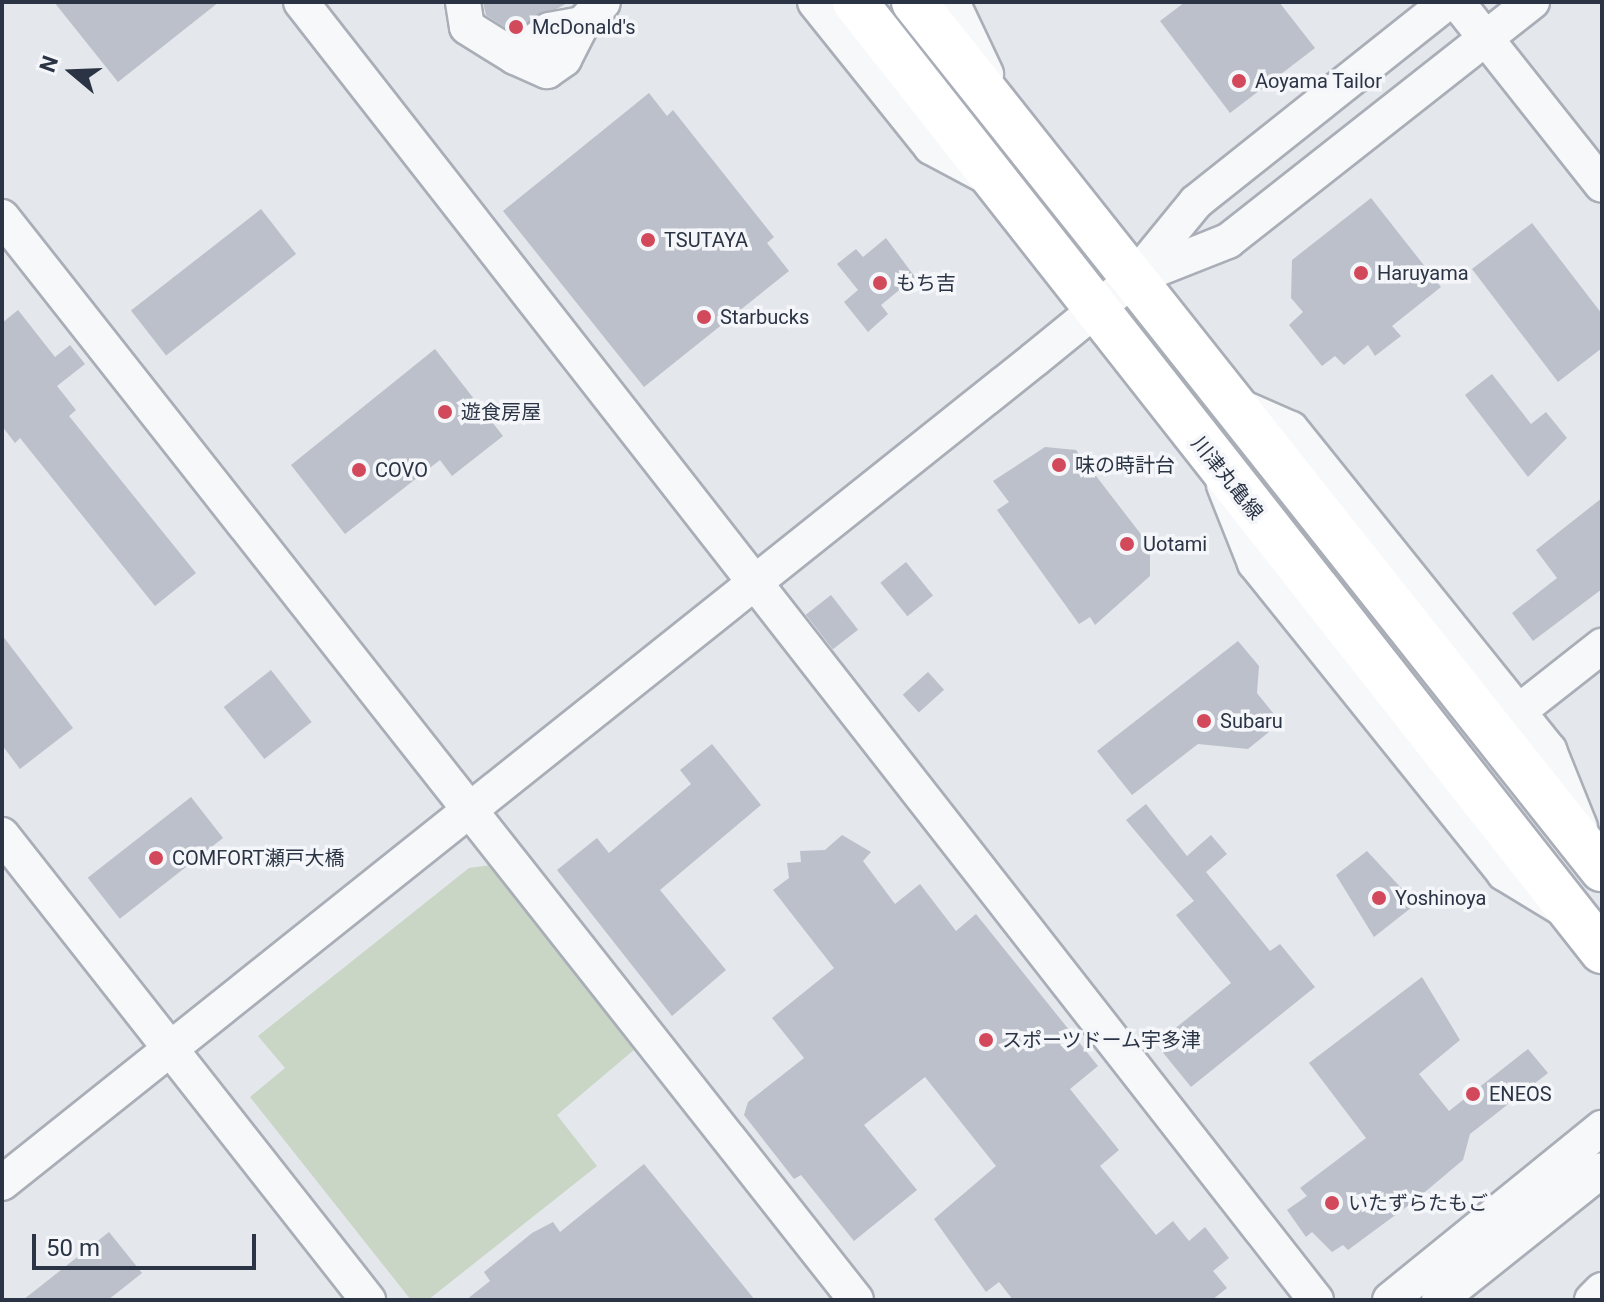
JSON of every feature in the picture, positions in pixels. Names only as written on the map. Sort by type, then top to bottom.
[{"type":"main road","name":"川津丸亀線","points":[[855,2],[1602,951]]},
{"type":"main road","points":[[914,2],[1597,863]]},
{"type":"street","points":[[301,2],[1316,1300]]},
{"type":"street","points":[[463,2],[467,27],[515,57],[549,30],[592,13]]},
{"type":"street","points":[[815,2],[931,147],[1000,184]]},
{"type":"street","points":[[952,2],[1006,118]]},
{"type":"street","points":[[2,1183],[173,1051],[1133,279],[1196,202],[1447,2]]},
{"type":"street","points":[[1457,2],[1602,185]]},
{"type":"street","points":[[1133,279],[1228,241],[1532,2]]},
{"type":"street","points":[[2,217],[856,1300]]},
{"type":"street","points":[[1232,403],[1291,429],[1549,750],[1597,863]]},
{"type":"street","points":[[1518,712],[1602,646]]},
{"type":"street","points":[[2,835],[368,1300]]},
{"type":"street","points":[[1390,1300],[1602,1128]]},
{"type":"street","points":[[1439,1300],[1602,1170]]},
{"type":"street","points":[[1592,1300],[1602,1290]]},
{"type":"green space","points":[[491,865],[635,1049],[557,1115],[597,1166],[428,1300],[411,1300],[250,1097],[285,1068],[258,1036],[469,868]]},
{"type":"building","points":[[54,2],[219,2],[118,82]]},
{"type":"building","name":"McDonald's","points":[[483,2],[569,2],[514,33],[486,15]]},
{"type":"building","name":"Aoyama Tailor","points":[[1185,2],[1279,2],[1315,48],[1230,113],[1160,21]]},
{"type":"building","name":"TSUTAYA","points":[[649,93],[667,116],[673,110],[774,237],[767,243],[789,271],[644,387],[503,211]]},
{"type":"building","name":"Haruyama","points":[[1371,198],[1441,287],[1392,326],[1401,336],[1375,356],[1368,345],[1344,365],[1335,356],[1322,366],[1289,325],[1303,312],[1291,298],[1292,260]]},
{"type":"building","points":[[261,209],[296,254],[166,356],[131,311]]},
{"type":"building","points":[[1532,223],[1602,314],[1602,348],[1558,382],[1472,269]]},
{"type":"building","name":"もち吉","points":[[886,238],[915,277],[881,305],[888,314],[868,332],[844,302],[858,290],[837,264],[856,249],[863,257]]},
{"type":"building","points":[[18,310],[55,357],[70,345],[85,364],[57,386],[76,410],[69,416],[196,573],[155,606],[20,438],[15,443],[2,426],[2,323]]},
{"type":"building","points":[[435,349],[503,436],[452,476],[440,460],[345,534],[291,465]]},
{"type":"building","points":[[1492,374],[1531,424],[1546,412],[1567,438],[1528,477],[1465,395]]},
{"type":"building","points":[[1045,447],[1076,450],[1150,546],[1150,576],[1095,625],[1090,617],[1079,624],[997,510],[1009,502],[993,481]]},
{"type":"building","points":[[1602,498],[1602,589],[1533,641],[1512,613],[1557,578],[1536,550]]},
{"type":"building","points":[[906,562],[933,595],[907,616],[880,583]]},
{"type":"building","points":[[831,595],[858,630],[833,649],[806,615]]},
{"type":"building","points":[[2,635],[73,728],[20,769],[2,745]]},
{"type":"building","name":"Subaru","points":[[1238,641],[1259,666],[1257,693],[1277,718],[1274,728],[1248,749],[1198,744],[1132,795],[1097,751]]},
{"type":"building","points":[[271,670],[312,722],[264,759],[224,707]]},
{"type":"building","points":[[928,672],[944,690],[919,713],[903,695]]},
{"type":"building","points":[[712,744],[761,805],[660,890],[726,970],[672,1016],[557,870],[597,838],[609,853],[691,784],[680,770]]},
{"type":"building","name":"COMFORT瀬戸大橋","points":[[191,797],[223,838],[120,919],[88,878]]},
{"type":"building","points":[[1146,804],[1187,856],[1211,835],[1227,854],[1206,872],[1270,951],[1280,944],[1315,987],[1191,1087],[1156,1044],[1231,983],[1176,915],[1194,901],[1126,820]]},
{"type":"building","points":[[842,835],[871,852],[863,861],[895,904],[920,884],[956,931],[976,914],[1098,1066],[1070,1089],[1119,1150],[1100,1166],[1156,1235],[1173,1221],[1189,1241],[1205,1227],[1229,1258],[1213,1271],[1227,1288],[1212,1300],[1013,1300],[999,1282],[986,1292],[934,1219],[996,1166],[925,1077],[864,1125],[917,1190],[854,1241],[801,1175],[794,1179],[744,1115],[748,1102],[804,1058],[772,1018],[834,968],[773,890],[789,878],[787,863],[801,862],[800,851],[825,850]]},
{"type":"building","name":"Yoshinoya","points":[[1367,851],[1416,904],[1374,937],[1336,875]]},
{"type":"building","points":[[1422,977],[1460,1040],[1419,1074],[1449,1111],[1528,1049],[1548,1073],[1470,1134],[1463,1160],[1413,1202],[1348,1250],[1343,1245],[1332,1252],[1312,1232],[1306,1237],[1287,1210],[1307,1196],[1300,1188],[1366,1138],[1309,1063]]},
{"type":"building","points":[[644,1164],[755,1300],[466,1300],[490,1281],[484,1272],[532,1233],[553,1222],[560,1232]]},
{"type":"building","points":[[109,1232],[142,1273],[108,1300],[23,1300]]},
{"type":"place","name":"McDonald's","points":[[516,27]]},
{"type":"place","name":"Aoyama Tailor","points":[[1239,81]]},
{"type":"place","name":"TSUTAYA","points":[[648,240]]},
{"type":"place","name":"Haruyama","points":[[1361,273]]},
{"type":"place","name":"もち吉","points":[[880,283]]},
{"type":"place","name":"Starbucks","points":[[704,317]]},
{"type":"place","name":"遊食房屋","points":[[445,412]]},
{"type":"place","name":"味の時計台","points":[[1059,465]]},
{"type":"place","name":"COVO","points":[[359,470]]},
{"type":"place","name":"Uotami","points":[[1127,544]]},
{"type":"place","name":"Subaru","points":[[1204,721]]},
{"type":"place","name":"COMFORT瀬戸大橋","points":[[156,858]]},
{"type":"place","name":"Yoshinoya","points":[[1379,898]]},
{"type":"place","name":"スポーツドーム宇多津","points":[[986,1040]]},
{"type":"place","name":"ENEOS","points":[[1473,1094]]},
{"type":"place","name":"いたずらたもご","points":[[1332,1203]]}]
